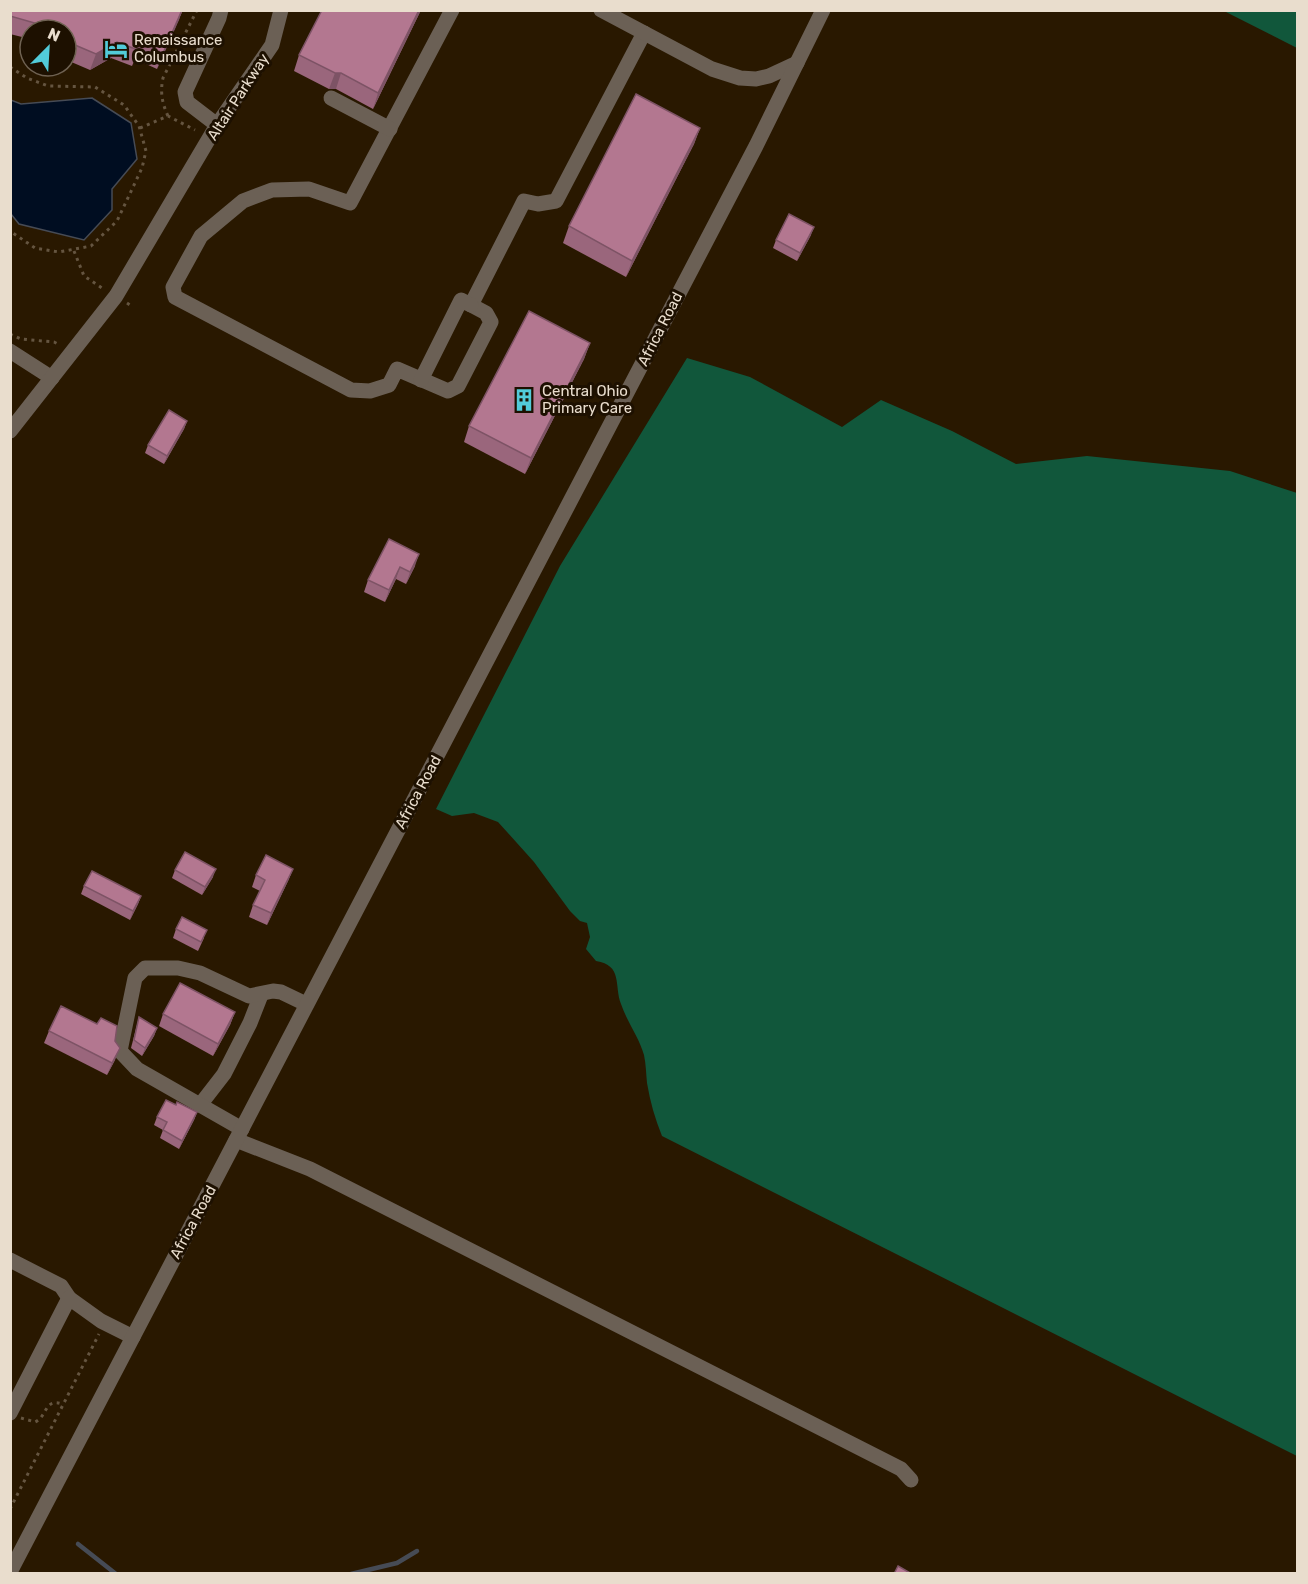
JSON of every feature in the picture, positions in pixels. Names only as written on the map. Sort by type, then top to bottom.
[{"type":"street","points":[[218,125],[187,102],[184,92],[221,10]]},
{"type":"street","name":"Altair Parkway","points":[[10,431],[116,296],[218,125],[272,45],[281,10]]},
{"type":"street","points":[[421,380],[461,300],[486,313],[490,322],[458,386],[448,391],[421,380],[397,369],[389,385],[370,391],[351,390],[175,297],[173,287],[201,236],[243,201],[272,190],[309,189],[350,203],[452,10]]},
{"type":"street","points":[[601,10],[712,69],[740,78],[756,79],[770,76],[797,63]]},
{"type":"street","name":"Africa Road","points":[[10,1572],[756,146],[824,10]]},
{"type":"street","points":[[471,305],[524,201],[538,204],[556,201],[644,33]]},
{"type":"street","points":[[331,99],[390,129]]},
{"type":"street","points":[[10,351],[52,378]]},
{"type":"street","points":[[306,1004],[281,992],[273,991],[249,996],[200,973],[177,968],[145,968],[135,978],[120,1051],[136,1069],[200,1105],[239,1134],[901,1469],[911,1480]]},
{"type":"street","points":[[200,1105],[224,1074],[250,1023],[261,995]]},
{"type":"street","points":[[10,1260],[61,1286],[69,1298],[104,1323],[133,1337]]},
{"type":"street","points":[[14,1415],[69,1298]]},
{"type":"path","points":[[195,130],[168,116],[162,101],[161,86],[197,10]]},
{"type":"path","points":[[10,67],[27,78],[48,86],[94,87],[124,105],[140,128],[146,151],[142,168],[117,221],[91,246],[74,251],[58,252],[35,248],[10,231]]},
{"type":"path","points":[[140,128],[168,116]]},
{"type":"path","points":[[74,251],[84,276],[106,291]]},
{"type":"path","points":[[128,303],[133,307]]},
{"type":"path","points":[[10,334],[21,339],[54,342],[61,346]]},
{"type":"path","points":[[10,1509],[104,1323]]},
{"type":"path","points":[[14,1415],[35,1422],[40,1420],[53,1402],[62,1404]]},
{"type":"green space","points":[[1224,11],[1297,11],[1297,48]]},
{"type":"green space","points":[[687,358],[750,377],[842,427],[881,400],[952,431],[1016,464],[1087,456],[1230,471],[1297,493],[1297,1456],[662,1136],[647,1083],[642,1048],[621,1004],[614,972],[605,963],[596,961],[586,949],[590,937],[587,923],[580,921],[570,911],[534,862],[498,822],[474,813],[452,816],[436,809],[560,566]]},
{"type":"water","points":[[92,98],[131,123],[137,159],[112,189],[112,210],[84,240],[19,224],[11,214],[11,100],[21,104]]},
{"type":"building","points":[[10,10],[182,10],[163,53],[141,43],[138,50],[117,42],[96,54],[78,46],[78,18],[18,18],[10,16]]},
{"type":"building","points":[[322,10],[419,10],[378,93],[341,73],[335,73],[299,55]]},
{"type":"building","points":[[636,94],[700,128],[632,261],[569,226]]},
{"type":"building","points":[[789,214],[814,227],[800,253],[776,240]]},
{"type":"building","name":"Central Ohio Primary Care","points":[[529,311],[590,343],[531,458],[469,426]]},
{"type":"building","points":[[169,410],[187,421],[167,456],[148,445]]},
{"type":"building","points":[[389,539],[419,554],[410,572],[400,567],[389,590],[368,580]]},
{"type":"building","points":[[185,852],[216,869],[205,887],[175,870]]},
{"type":"building","points":[[266,855],[293,869],[271,913],[253,905],[265,880],[256,875]]},
{"type":"building","points":[[92,871],[141,896],[133,911],[84,886]]},
{"type":"building","points":[[182,917],[207,930],[201,942],[176,929]]},
{"type":"building","points":[[180,983],[235,1012],[218,1044],[163,1014]]},
{"type":"building","points":[[61,1006],[97,1024],[101,1018],[117,1026],[115,1041],[120,1048],[112,1063],[49,1031]]},
{"type":"building","points":[[139,1017],[157,1028],[145,1048],[134,1040]]},
{"type":"building","points":[[166,1100],[176,1105],[177,1102],[197,1112],[182,1141],[163,1130],[167,1122],[157,1117]]},
{"type":"building","points":[[898,1566],[912,1574],[894,1574]]},
{"type":"waterway","points":[[78,1544],[116,1574]]},
{"type":"waterway","points":[[351,1574],[397,1563],[417,1551]]},
{"type":"place","name":"Renaissance Columbus","points":[[116,49]]},
{"type":"place","name":"Central Ohio Primary Care","points":[[524,400]]}]
